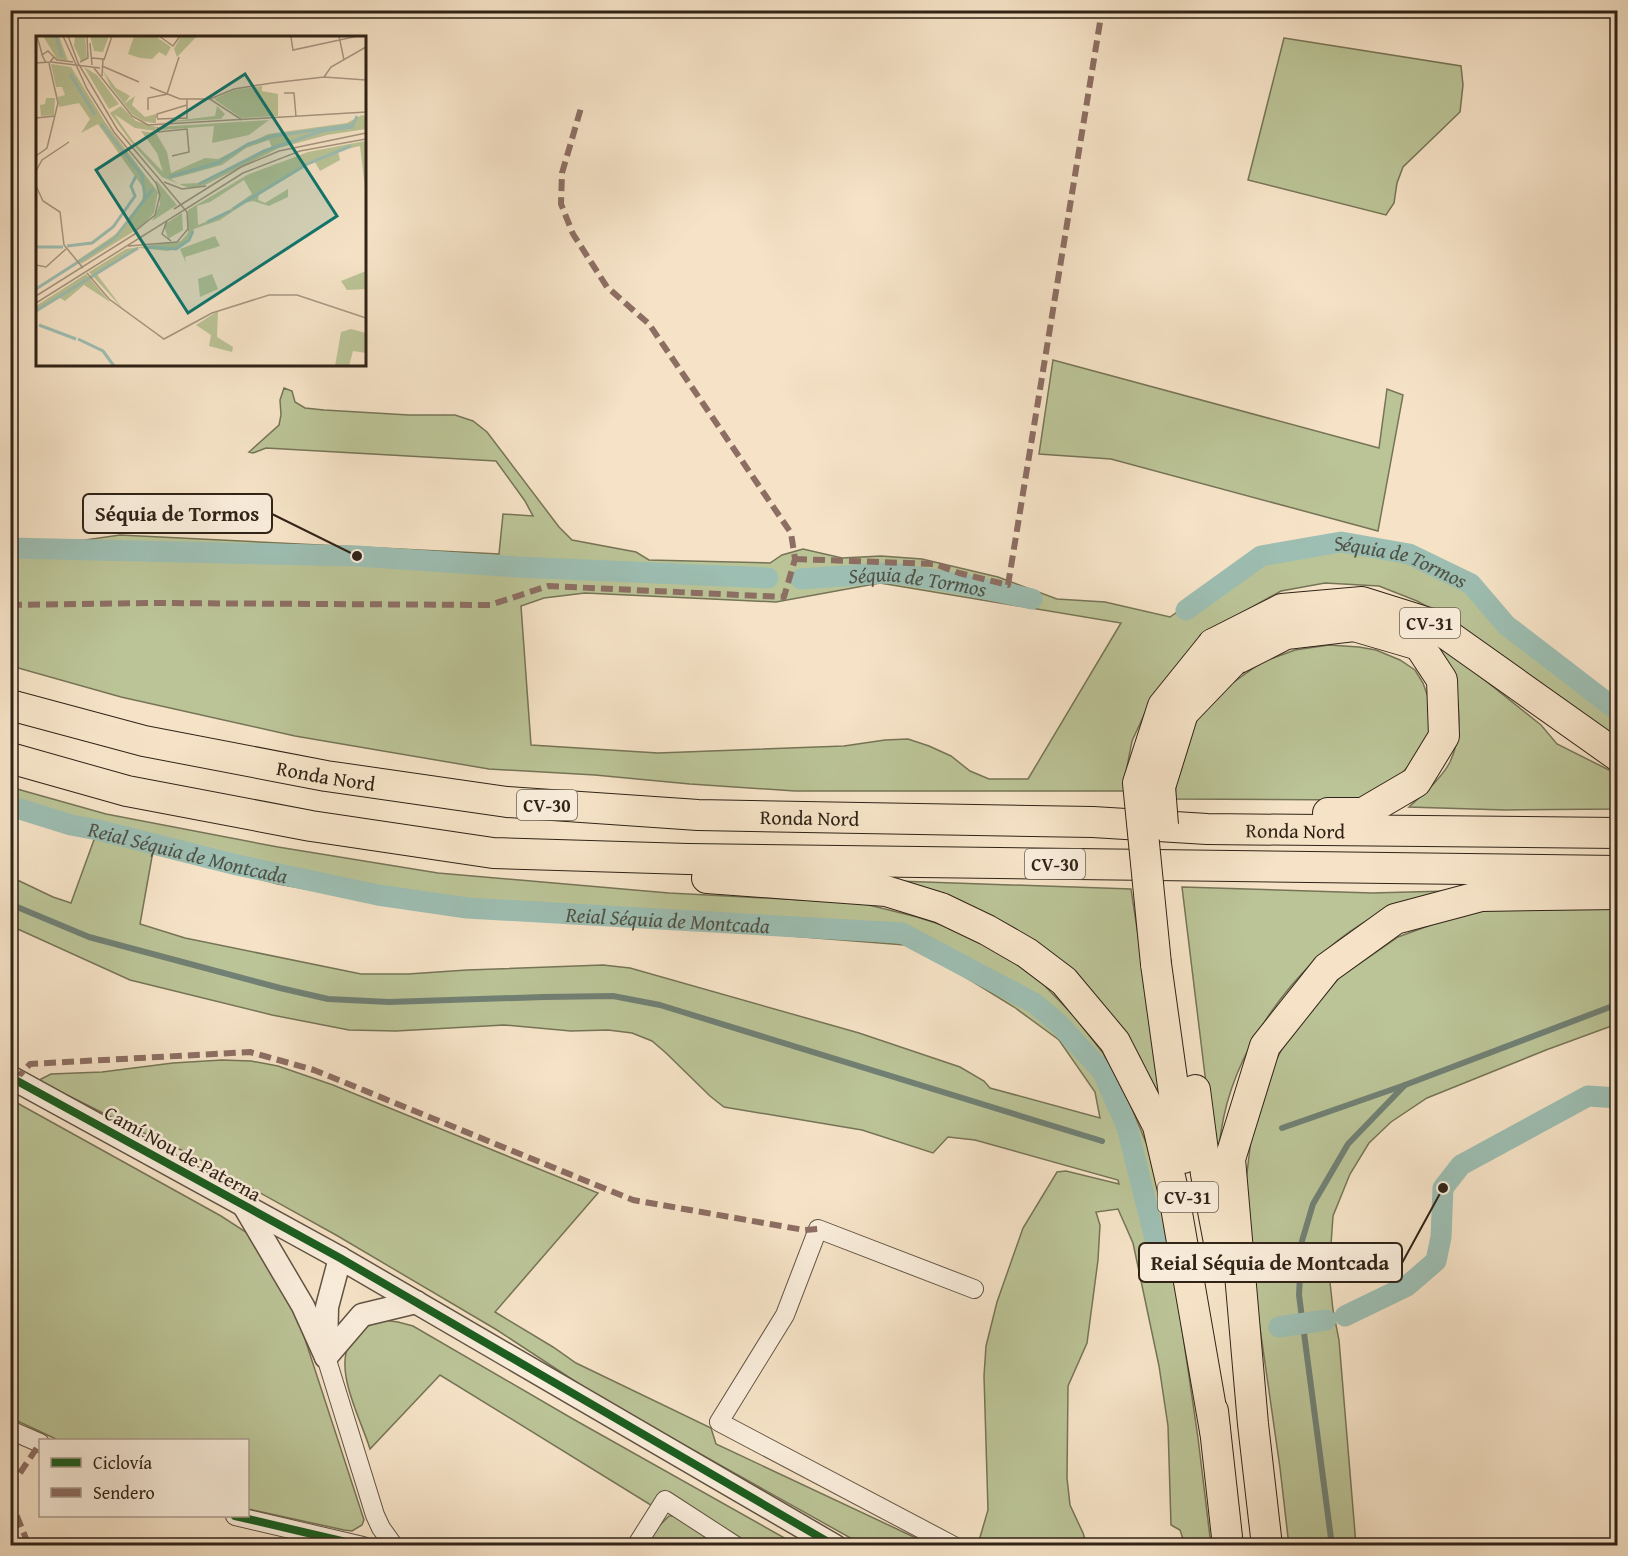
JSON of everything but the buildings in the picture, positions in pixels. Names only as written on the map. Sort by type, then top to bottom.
[{"type":"highway","name":"CV-31","points":[[1223,653],[1282,609],[1362,602],[1432,624],[1617,756]]},
{"type":"highway","points":[[1093,822],[1207,813],[1363,813],[1416,782],[1444,736],[1442,680],[1419,645],[1354,626],[1286,634],[1223,653],[1183,713],[1160,787],[1166,961],[1253,1424]]},
{"type":"highway","name":"Ronda Nord","points":[[10,705],[144,741],[326,776],[507,802],[698,815],[1093,822],[1207,829],[1617,833]]},
{"type":"highway","name":"Ronda Nord","points":[[10,758],[127,791],[311,826],[493,853],[688,859],[1617,871]]},
{"type":"highway","points":[[493,853],[685,876],[886,891],[941,908],[987,930],[1027,954],[1064,981],[1115,1042],[1158,1126],[1173,1190],[1215,1431]]},
{"type":"highway","points":[[1268,1545],[1253,1424],[1230,1159],[1265,1046],[1327,968],[1395,920],[1481,896],[1617,894]]},
{"type":"highway","name":"CV-31","points":[[1166,961],[1186,1184],[1228,1545]]},
{"type":"street","name":"Camí Nou de Paterna","points":[[10,1077],[340,1258],[327,1307],[326,1357]]},
{"type":"street","name":"Camí Nou de Paterna","points":[[243,1205],[303,1306],[326,1357],[375,1515],[386,1543]]},
{"type":"street","points":[[954,1545],[719,1422],[785,1315],[818,1229],[974,1289]]},
{"type":"street","points":[[303,1306],[340,1258],[835,1545]]},
{"type":"street","points":[[326,1357],[362,1315],[416,1302]]},
{"type":"street","points":[[10,1430],[39,1443]]},
{"type":"street","points":[[636,1545],[665,1500],[736,1545]]},
{"type":"street","points":[[244,1517],[363,1545]]},
{"type":"green space","points":[[1284,38],[1461,66],[1463,85],[1460,112],[1403,167],[1397,183],[1394,203],[1386,215],[1248,180]]},
{"type":"green space","points":[[1053,360],[1379,448],[1387,389],[1403,395],[1378,531],[1111,459],[1039,454]]},
{"type":"green space","points":[[284,388],[292,391],[295,402],[305,408],[409,415],[455,415],[473,421],[487,432],[559,527],[572,540],[636,552],[649,560],[770,563],[782,555],[803,549],[842,558],[881,556],[922,559],[998,577],[1057,599],[1105,602],[1170,617],[1260,554],[1340,539],[1401,550],[1442,561],[1475,579],[1511,618],[1617,699],[1617,742],[1455,622],[1417,601],[1379,586],[1325,583],[1281,591],[1234,617],[1174,675],[1145,713],[1132,741],[1124,791],[795,791],[489,769],[295,736],[121,697],[11,666],[10,541],[85,540],[120,535],[499,554],[503,514],[533,516],[496,461],[266,448],[253,453],[249,452],[279,425],[280,400]],"holes":[[[880,583],[1121,623],[1028,779],[989,779],[970,771],[951,756],[908,739],[844,746],[658,753],[531,745],[521,606],[544,598],[585,593],[776,602]]]},
{"type":"green space","points":[[1431,643],[1457,658],[1541,725],[1557,744],[1617,774],[1617,809],[1505,810],[1409,807],[1442,774],[1450,762],[1457,742],[1459,721],[1452,680]]},
{"type":"green space","points":[[1329,645],[1376,650],[1400,660],[1415,670],[1423,683],[1428,697],[1431,733],[1416,759],[1401,774],[1358,800],[1175,799],[1176,782],[1189,729],[1220,692],[1262,662],[1295,650]]},
{"type":"green space","points":[[10,787],[106,814],[278,847],[438,873],[669,893],[861,903],[961,931],[1003,954],[1044,985],[1074,1016],[1103,1053],[1130,1104],[1147,1145],[1167,1226],[1211,1545],[1185,1545],[1180,1530],[1171,1525],[1168,1426],[1159,1366],[1133,1243],[1118,1209],[1096,1212],[1100,1225],[1098,1260],[1087,1343],[1068,1386],[1067,1478],[1070,1505],[1087,1545],[979,1546],[978,1544],[988,1510],[984,1376],[986,1346],[997,1302],[1023,1228],[1057,1172],[1066,1171],[1119,1184],[1118,1180],[975,1140],[948,1137],[933,1153],[862,1130],[724,1107],[652,1041],[632,1033],[608,1030],[571,1031],[504,1025],[396,1031],[349,1030],[272,1015],[130,980],[11,926],[11,877],[71,903],[95,837],[74,833],[11,812]],"holes":[[[153,851],[278,884],[425,910],[905,945],[962,975],[1014,1007],[1059,1040],[1095,1092],[1100,1118],[990,1088],[984,1081],[960,1067],[859,1033],[630,968],[603,965],[361,974],[185,938],[140,924]]]},
{"type":"green space","points":[[868,880],[1131,889],[1171,1143],[1096,997]]},
{"type":"green space","points":[[1182,887],[1372,893],[1448,891],[1415,900],[1363,923],[1337,941],[1290,987],[1270,1013],[1238,1071],[1221,1132],[1218,1182]]},
{"type":"green space","points":[[1617,902],[1617,1024],[1427,1098],[1391,1122],[1369,1143],[1350,1174],[1333,1216],[1329,1273],[1339,1340],[1356,1545],[1289,1546],[1247,1237],[1246,1181],[1253,1123],[1265,1081],[1293,1028],[1339,978],[1398,937],[1461,914],[1508,905]]},
{"type":"green space","points":[[251,1061],[278,1066],[333,1085],[598,1193],[495,1312],[576,1363],[711,1428],[716,1444],[928,1545],[863,1545],[602,1399],[497,1330],[336,1235],[190,1154],[41,1082],[41,1079],[51,1074],[102,1072],[173,1063]]},
{"type":"green space","points":[[10,1099],[221,1216],[252,1236],[288,1287],[364,1520],[362,1525],[352,1531],[249,1509],[249,1439],[56,1439],[11,1418]]},
{"type":"green space","points":[[383,1320],[413,1326],[797,1545],[748,1545],[718,1526],[654,1507],[440,1375],[370,1449],[348,1384],[345,1358],[349,1346],[362,1330]]},
{"type":"green space","points":[[669,1516],[677,1516],[724,1546],[645,1546],[654,1531]]},
{"type":"waterway","name":"Séquia de Tormos","points":[[1186,610],[1261,556],[1341,542],[1409,554],[1471,584],[1506,625],[1618,711]]},
{"type":"waterway","name":"Séquia de Tormos","points":[[10,548],[357,556],[518,567],[768,578]]},
{"type":"waterway","name":"Séquia de Tormos","points":[[801,579],[899,574],[962,584],[1032,599]]},
{"type":"waterway","name":"Reial Séquia de Montcada","points":[[10,806],[71,825],[237,865],[378,895],[467,908],[902,933],[1034,1003],[1059,1024],[1102,1071],[1127,1127],[1158,1251]]},
{"type":"waterway","points":[[10,904],[89,937],[328,999],[389,1002],[613,996],[660,1005],[1102,1141]]},
{"type":"waterway","points":[[1282,1128],[1405,1085],[1618,1004]]},
{"type":"waterway","points":[[1332,1546],[1299,1295],[1302,1241],[1313,1204],[1348,1144],[1405,1085]]},
{"type":"waterway","name":"Reial Séquia de Montcada","points":[[1345,1316],[1407,1286],[1436,1261],[1441,1237],[1443,1188],[1461,1165],[1588,1096],[1618,1098]]},
{"type":"waterway","name":"Reial Séquia de Montcada","points":[[1279,1327],[1326,1320]]},
{"type":"marked path","points":[[795,559],[935,564],[959,573],[1008,585],[1102,10]]},
{"type":"marked path","points":[[10,605],[155,603],[490,605],[548,586],[784,597],[795,559],[791,533],[649,324],[607,287],[573,234],[561,204],[562,173],[581,108]]},
{"type":"marked path","points":[[15,1080],[30,1064],[250,1052],[314,1070],[633,1200],[804,1230],[818,1229]]},
{"type":"marked path","points":[[10,1488],[39,1444]]},
{"type":"marked path","points":[[10,1499],[29,1546]]},
{"type":"cycle path","points":[[10,1077],[340,1258],[835,1546]]},
{"type":"cycle path","points":[[239,1517],[363,1546]]},
{"type":"place","name":"Séquia de Tormos","points":[[357,556]]},
{"type":"place","name":"Reial Séquia de Montcada","points":[[1443,1188]]}]
